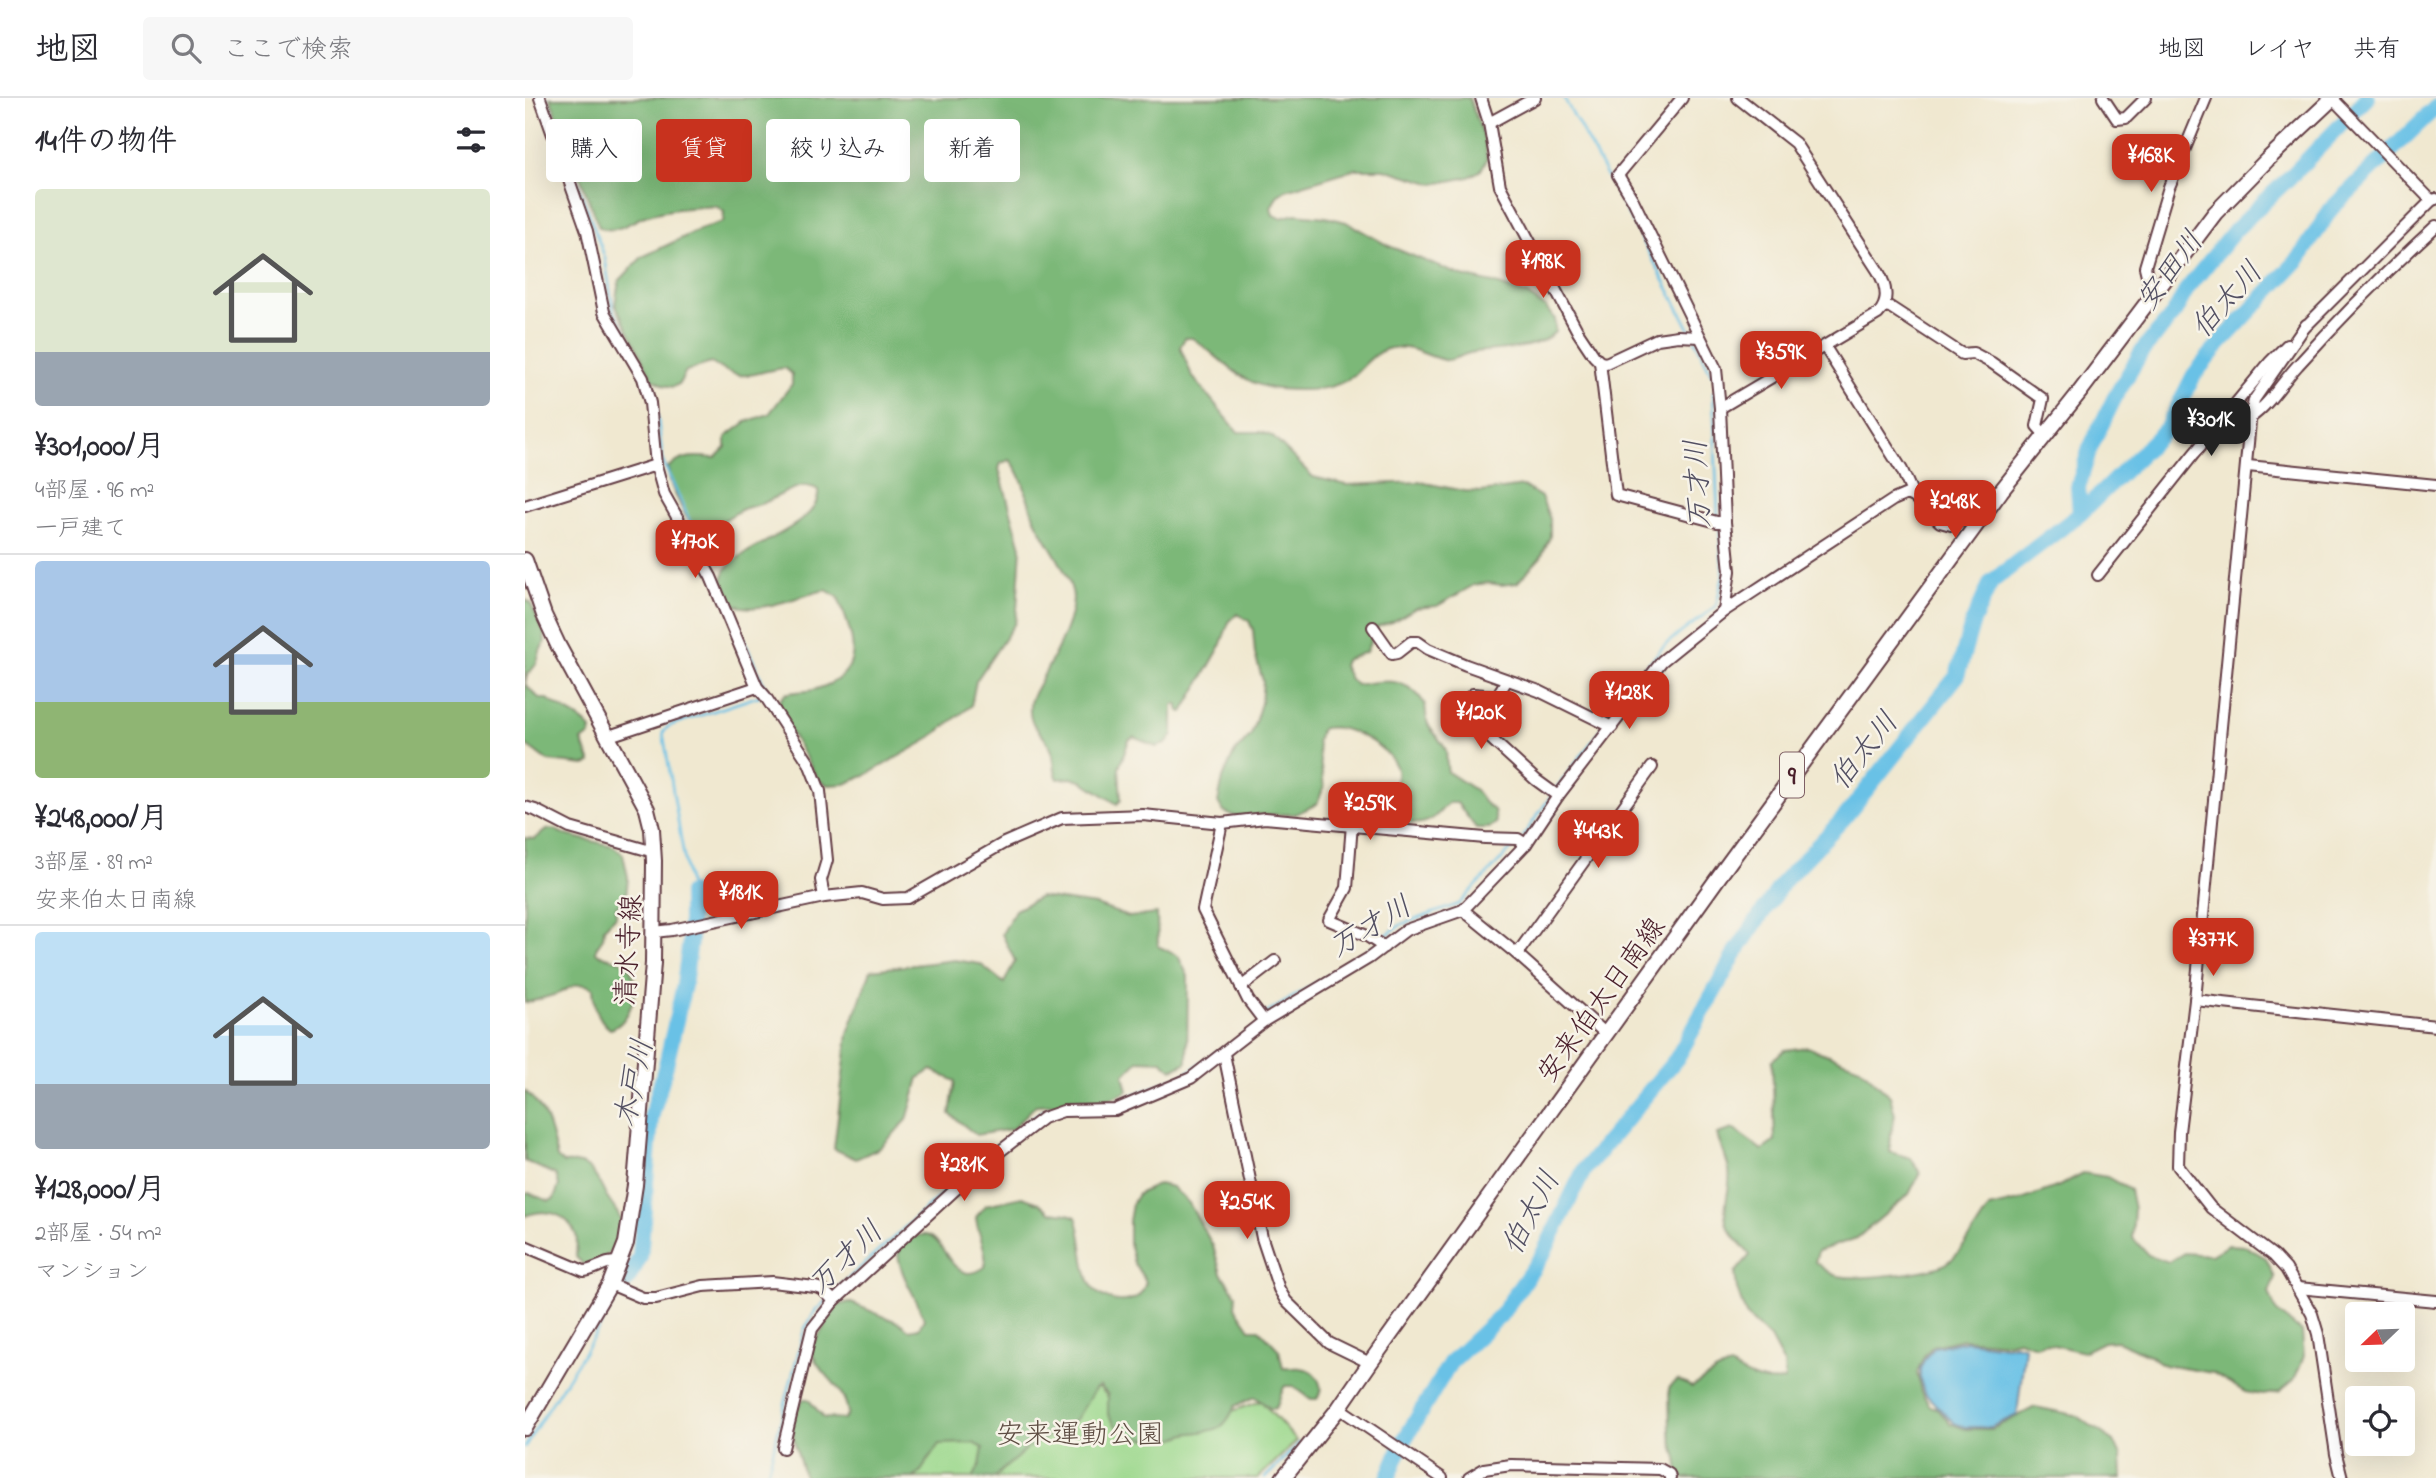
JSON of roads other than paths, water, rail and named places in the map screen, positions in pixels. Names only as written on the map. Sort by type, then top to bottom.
[{"type":"main road","name":"安来伯太日南線","points":[[1283,1478],[1345,1412],[1370,1363],[1817,741],[2001,491],[2215,213],[2333,99]]},
{"type":"main road","name":"清水寺線","points":[[525,560],[544,615],[558,645],[647,809],[654,852],[654,932],[635,1185],[626,1243],[610,1284],[525,1428]]},
{"type":"street","points":[[540,98],[587,231],[604,312],[643,378],[650,403],[656,465],[664,494],[711,577],[757,687],[809,763],[820,791],[827,860],[821,880],[824,897]]},
{"type":"street","points":[[1481,98],[1489,122],[1500,186],[1589,351],[1600,362],[1606,363],[1657,339],[1695,337]]},
{"type":"street","points":[[1489,122],[1535,98]]},
{"type":"street","points":[[1682,98],[1618,175],[1633,200],[1695,337],[1716,369],[1720,408],[1721,522],[1730,571],[1724,611]]},
{"type":"street","points":[[1720,408],[1878,314],[1884,306],[1886,293],[1883,279],[1795,144],[1738,98]]},
{"type":"street","points":[[2103,98],[2117,119],[2126,118],[2146,98]]},
{"type":"street","points":[[2155,291],[2145,267],[2169,187],[2204,99]]},
{"type":"street","points":[[2098,575],[2270,362],[2432,199],[2333,99]]},
{"type":"street","points":[[2251,417],[2260,411],[2296,366],[2398,261],[2436,226]]},
{"type":"street","points":[[1884,306],[1890,307],[1962,354],[1973,353],[1992,363],[2043,399],[2037,426],[2045,435]]},
{"type":"street","points":[[2307,325],[2254,400],[2251,417],[2196,1000],[2179,1132],[2178,1166],[2211,1208],[2274,1256],[2286,1269],[2312,1314],[2318,1334],[2342,1478]]},
{"type":"street","points":[[1825,346],[1902,470],[1914,497]]},
{"type":"street","points":[[1600,362],[1616,495],[1721,522]]},
{"type":"street","points":[[525,506],[656,465]]},
{"type":"street","points":[[2248,466],[2436,485]]},
{"type":"street","points":[[783,1448],[812,1329],[834,1301],[982,1166],[1042,1118],[1063,1111],[1115,1110],[1191,1078],[1264,1021],[1369,958],[1379,943],[1406,930],[1463,910],[1522,841],[1554,793],[1662,661],[1724,611],[1893,500],[1907,494],[1914,497],[1940,522],[1951,525],[1962,520],[1977,496],[2001,491]]},
{"type":"street","points":[[1373,627],[1392,654],[1411,642],[1418,642],[1427,649],[1539,691],[1608,725]]},
{"type":"street","points":[[1507,680],[1476,725],[1554,793]]},
{"type":"street","points":[[608,736],[757,687]]},
{"type":"street","points":[[1470,722],[1475,710],[1471,696],[1473,694],[1497,696]]},
{"type":"street","points":[[1517,954],[1652,767]]},
{"type":"street","points":[[525,807],[570,828],[654,852]]},
{"type":"street","points":[[654,932],[824,897],[862,893],[884,899],[908,898],[1004,843],[1062,818],[1143,815],[1222,823],[1265,818],[1522,841]]},
{"type":"street","points":[[1222,823],[1203,910],[1248,1000],[1264,1021]]},
{"type":"street","points":[[1352,824],[1347,888],[1329,920],[1379,943]]},
{"type":"street","points":[[1463,910],[1517,954],[1606,1034]]},
{"type":"street","points":[[1241,987],[1275,961]]},
{"type":"street","points":[[2196,1000],[2436,1026]]},
{"type":"street","points":[[1224,1054],[1262,1238],[1279,1289],[1286,1301],[1329,1343],[1370,1363]]},
{"type":"street","points":[[525,1247],[584,1271],[610,1262],[619,1263]]},
{"type":"street","points":[[610,1284],[643,1298],[656,1298],[703,1286],[772,1282],[815,1286],[823,1289],[834,1301]]},
{"type":"street","points":[[2298,1288],[2436,1301]]},
{"type":"street","points":[[1345,1412],[1442,1478]]},
{"type":"street","points":[[1469,1478],[1484,1469],[1511,1465],[1660,1469],[1669,1474],[1669,1478]]},
{"type":"water","points":[[1966,1341],[2025,1347],[2017,1415],[1991,1427],[1965,1427],[1954,1423],[1924,1393],[1920,1369],[1925,1358],[1935,1347]]},
{"type":"waterway","points":[[546,98],[605,258],[613,309],[654,388],[663,462],[711,567]]},
{"type":"waterway","name":"万才川","points":[[1564,98],[1692,334]]},
{"type":"waterway","name":"安田川","points":[[2080,514],[2078,487],[2090,448],[2142,351],[2173,315],[2187,289],[2235,230],[2367,98]]},
{"type":"waterway","name":"伯太川","points":[[1388,1478],[1403,1442],[1450,1363],[1500,1316],[1543,1254],[1584,1170],[1677,1058],[1736,952],[1783,882],[1844,818],[1957,676],[1972,624],[1991,582],[2080,514],[2167,428],[2194,375],[2220,343],[2299,259],[2331,209],[2436,107]]},
{"type":"waterway","name":"万才川","points":[[1695,340],[1712,375]]},
{"type":"waterway","name":"万才川","points":[[1713,392],[1718,518]]},
{"type":"waterway","name":"万才川","points":[[1608,721],[1636,677],[1666,644],[1716,606],[1723,576],[1719,525]]},
{"type":"waterway","points":[[730,608],[765,687],[763,690]]},
{"type":"waterway","points":[[690,893],[663,732],[669,726],[759,696]]},
{"type":"waterway","name":"万才川","points":[[1555,790],[1604,726]]},
{"type":"waterway","name":"万才川","points":[[1523,836],[1551,796]]},
{"type":"waterway","name":"万才川","points":[[1379,940],[1402,924],[1459,904],[1516,844]]},
{"type":"waterway","name":"木戸川","points":[[626,1282],[640,1257],[651,1118],[684,985],[690,941],[690,893]]},
{"type":"waterway","name":"万才川","points":[[1265,1014],[1374,945]]},
{"type":"waterway","name":"万才川","points":[[1109,1105],[1185,1074],[1218,1051]]},
{"type":"waterway","name":"万才川","points":[[983,1158],[1040,1112],[1061,1106]]},
{"type":"waterway","name":"万才川","points":[[832,1293],[975,1164]]},
{"type":"waterway","name":"木戸川","points":[[525,1447],[617,1297]]},
{"type":"waterway","name":"万才川","points":[[766,1478],[804,1330],[816,1310],[828,1299]]},
{"type":"waterway","points":[[1265,1478],[1300,1443]]},
{"type":"park label","name":"安来運動公園","points":[[1080,1433]]}]
